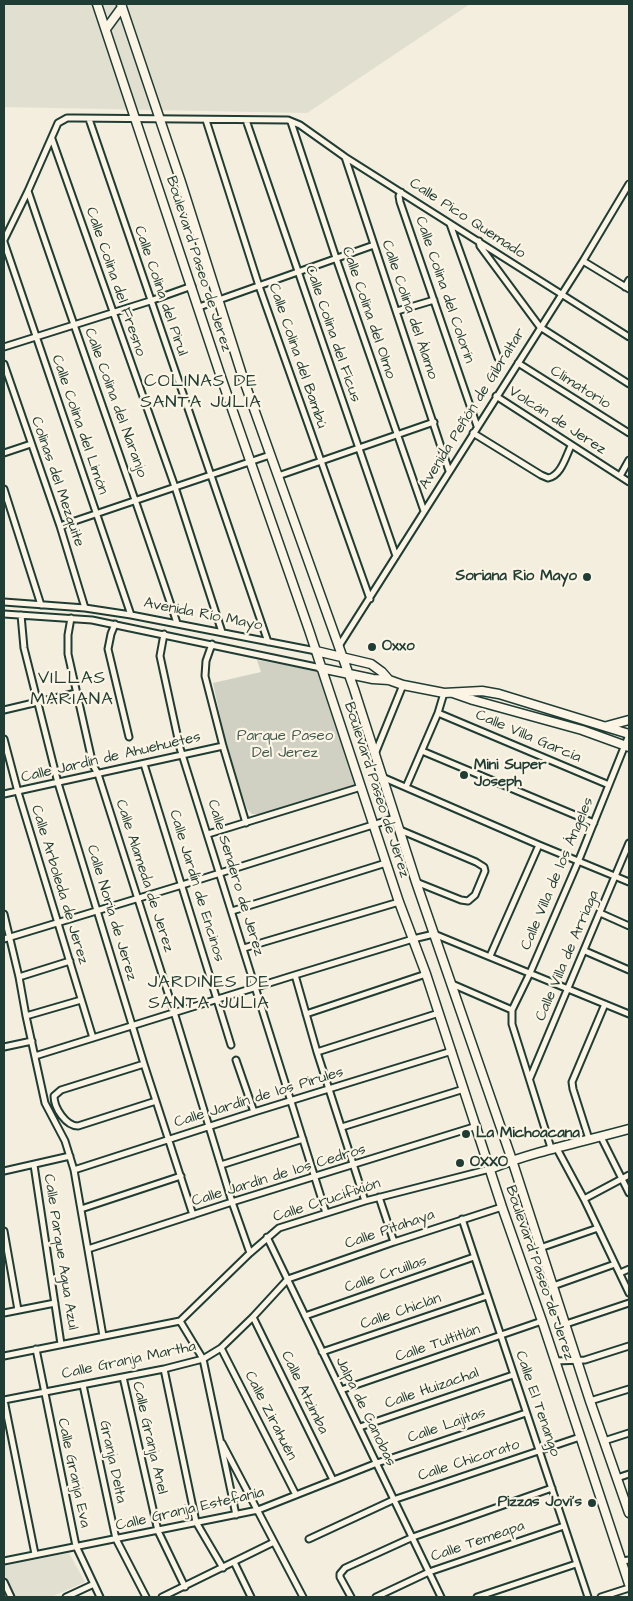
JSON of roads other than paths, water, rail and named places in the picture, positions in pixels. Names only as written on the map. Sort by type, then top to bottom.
[{"type":"main road","name":"Boulevard Paseo de Jerez","points":[[97,4],[399,902],[452,1051],[502,1207],[580,1437],[626,1561],[629,1584]]},
{"type":"main road","name":"Boulevard Paseo de Jerez","points":[[121,5],[270,455],[348,674],[629,1514]]},
{"type":"main road","points":[[106,29],[121,5]]},
{"type":"main road","name":"Avenida Río Mayo","points":[[316,651],[371,664],[389,680]]},
{"type":"main road","name":"Avenida Río Mayo","points":[[321,668],[373,679],[389,680],[403,685],[444,693],[482,691],[500,694],[629,734]]},
{"type":"main road","name":"Avenida Río Mayo","points":[[453,693],[582,730],[627,747]]},
{"type":"main road","points":[[606,726],[629,720]]},
{"type":"main road","name":"Calle Crucifixión","points":[[490,1170],[512,1160],[629,1129]]},
{"type":"street","points":[[4,241],[58,123],[62,120],[68,118],[283,119],[292,122]]},
{"type":"street","name":"Calle Colina del Pirul","points":[[90,118],[150,301],[268,642]]},
{"type":"street","name":"Calle Colina del Bambú","points":[[206,120],[260,286],[370,599]]},
{"type":"street","name":"Calle Colina del Ficus","points":[[246,120],[396,556]]},
{"type":"street","name":"Calle Pico Quemado","points":[[292,122],[300,125],[345,157],[629,337]]},
{"type":"street","name":"Calle Colina del Olmo","points":[[292,122],[396,435],[424,511]]},
{"type":"street","name":"Calle Colina del Fresno","points":[[52,139],[174,487],[222,632]]},
{"type":"street","name":"Calle Colina del Álamo","points":[[345,157],[449,471]]},
{"type":"street","name":"Avenida Peñón de Gibraltar","points":[[338,646],[370,599],[477,426],[583,261],[629,184]]},
{"type":"street","name":"Calle Colina del Naranjo","points":[[28,191],[137,500],[177,623]]},
{"type":"street","name":"Calle Colina del Colorín","points":[[402,192],[399,196],[400,202],[477,426]]},
{"type":"street","points":[[450,223],[498,358]]},
{"type":"street","name":"Calle Colina del Limón","points":[[4,241],[131,615]]},
{"type":"street","points":[[479,241],[483,251],[540,327],[629,384]]},
{"type":"street","points":[[198,307],[374,245]]},
{"type":"street","points":[[583,261],[627,288],[629,280]]},
{"type":"street","points":[[4,348],[192,286]]},
{"type":"street","points":[[397,311],[434,300]]},
{"type":"street","name":"Climatorio","points":[[518,363],[629,433]]},
{"type":"street","name":"Colinas del Mezquite","points":[[4,364],[60,526],[85,608]]},
{"type":"street","name":"Volcán de Jerez","points":[[496,396],[629,482]]},
{"type":"street","points":[[278,476],[434,422]]},
{"type":"street","points":[[473,433],[548,478],[554,476],[560,469],[572,446]]},
{"type":"street","points":[[4,453],[31,444]]},
{"type":"street","points":[[60,526],[270,455]]},
{"type":"street","points":[[620,476],[629,460]]},
{"type":"street","points":[[4,489],[41,605]]},
{"type":"street","name":"Avenida Río Mayo","points":[[4,602],[85,608],[131,615],[316,651]]},
{"type":"street","name":"Avenida Río Mayo","points":[[4,614],[71,618],[115,624],[321,668]]},
{"type":"street","name":"Calle Noria de Jerez","points":[[21,615],[24,648],[58,783],[144,1064],[193,1215]]},
{"type":"street","name":"Calle Alameda de Jerez","points":[[71,618],[67,645],[92,765],[98,774],[232,1202],[250,1253]]},
{"type":"street","points":[[115,624],[108,649],[129,737]]},
{"type":"street","name":"Calle Sendero de Jerez","points":[[164,634],[160,656],[182,755],[326,1213]]},
{"type":"street","points":[[212,644],[206,661],[205,676],[246,823]]},
{"type":"street","points":[[375,755],[403,685]]},
{"type":"street","points":[[4,710],[76,693]]},
{"type":"street","points":[[406,787],[438,713],[444,693]]},
{"type":"street","name":"Calle Villa García","points":[[438,713],[609,785]]},
{"type":"street","name":"Calle Villa de los Ángeles","points":[[512,1010],[627,747],[629,734]]},
{"type":"street","name":"Calle Arboleda de Jerez","points":[[4,739],[18,792],[93,1038]]},
{"type":"street","name":"Calle Jardín de Ahuehuetes","points":[[4,794],[223,746]]},
{"type":"street","points":[[422,750],[594,823]]},
{"type":"street","name":"Calle Jardín de Encinos","points":[[144,764],[231,1044]]},
{"type":"street","points":[[382,777],[578,862],[629,882]]},
{"type":"street","points":[[208,834],[361,787]]},
{"type":"street","points":[[7,938],[395,818]]},
{"type":"street","points":[[400,830],[476,862],[484,866],[485,870],[475,895],[468,901],[416,882]]},
{"type":"street","name":"Calle Villa de Arriaga","points":[[530,1078],[629,843]]},
{"type":"street","points":[[490,956],[539,845]]},
{"type":"street","points":[[232,911],[386,863]]},
{"type":"street","points":[[244,948],[399,902]]},
{"type":"street","points":[[600,913],[629,926]]},
{"type":"street","points":[[4,914],[7,938],[19,978],[45,1103],[61,1133],[74,1170],[103,1336]]},
{"type":"street","points":[[35,1056],[434,934],[629,1014]]},
{"type":"street","points":[[584,951],[629,970]]},
{"type":"street","points":[[19,978],[70,961]]},
{"type":"street","points":[[306,1014],[426,974]]},
{"type":"street","points":[[295,975],[317,1052],[365,1201]]},
{"type":"street","points":[[452,984],[512,1010],[512,1024],[554,1148],[584,1199],[629,1293]]},
{"type":"street","points":[[26,1016],[81,1000]]},
{"type":"street","points":[[589,1139],[572,1082],[605,1004]]},
{"type":"street","points":[[317,1052],[439,1013]]},
{"type":"street","points":[[4,1048],[32,1041]]},
{"type":"street","name":"Calle Jardín de los Pirules","points":[[74,1170],[452,1051]]},
{"type":"street","points":[[236,1060],[254,1112]]},
{"type":"street","points":[[144,1064],[61,1090],[54,1096],[55,1104],[67,1122],[78,1126],[156,1101]]},
{"type":"street","points":[[342,1127],[464,1089]]},
{"type":"street","name":"Calle Jardín de los Cedros","points":[[88,1249],[477,1126]]},
{"type":"street","points":[[601,1137],[629,1194]]},
{"type":"street","points":[[221,1165],[303,1139]]},
{"type":"street","points":[[4,1171],[70,1156]]},
{"type":"street","name":"Calle Parque Agua Azul","points":[[34,1165],[61,1344]]},
{"type":"street","name":"Calle Crucifixión","points":[[180,1321],[266,1237],[279,1228],[379,1197],[490,1170]]},
{"type":"street","points":[[584,1199],[629,1175]]},
{"type":"street","points":[[81,1209],[181,1176]]},
{"type":"street","points":[[379,1197],[394,1242]]},
{"type":"street","name":"Calle Pitahaya","points":[[288,1279],[502,1207]]},
{"type":"street","name":"Calle El Tenango","points":[[462,1219],[588,1597]]},
{"type":"street","points":[[540,1248],[598,1228]]},
{"type":"street","points":[[4,1231],[18,1310]]},
{"type":"street","name":"Jalpa de Canobas","points":[[266,1237],[442,1597]]},
{"type":"street","name":"Calle Cruillas","points":[[305,1316],[474,1258]]},
{"type":"street","points":[[553,1286],[615,1264]]},
{"type":"street","points":[[620,1273],[629,1269]]},
{"type":"street","name":"Calle Granja Martha","points":[[4,1400],[164,1369],[203,1359],[221,1348],[288,1279]]},
{"type":"street","name":"Calle Chiclán","points":[[322,1352],[487,1296]]},
{"type":"street","points":[[566,1324],[629,1302]]},
{"type":"street","points":[[4,1313],[55,1303]]},
{"type":"street","name":"Calle Atzimba","points":[[253,1317],[333,1480]]},
{"type":"street","points":[[4,1356],[180,1321],[203,1359],[236,1515]]},
{"type":"street","name":"Calle Tultitlán","points":[[341,1390],[542,1321]]},
{"type":"street","points":[[555,1361],[577,1361],[593,1358],[629,1346]]},
{"type":"street","name":"Calle Zirahuén","points":[[221,1348],[296,1495]]},
{"type":"street","name":"Calle Granja Eva","points":[[36,1349],[76,1546],[100,1597]]},
{"type":"street","points":[[164,1369],[196,1522],[222,1568]]},
{"type":"street","name":"Calle Huizachal","points":[[360,1427],[513,1374]]},
{"type":"street","name":"Calle Granja Anel","points":[[123,1377],[158,1530],[185,1587]]},
{"type":"street","name":"Granja Delta","points":[[83,1385],[116,1539],[146,1597]]},
{"type":"street","points":[[590,1401],[629,1389]]},
{"type":"street","points":[[4,1400],[35,1554]]},
{"type":"street","name":"Calle Lajitas","points":[[377,1463],[526,1413]]},
{"type":"street","points":[[604,1441],[629,1432]]},
{"type":"street","points":[[218,1436],[302,1597]]},
{"type":"street","name":"Calle Chicorato","points":[[309,1539],[393,1500],[580,1437]]},
{"type":"street","name":"Calle Granja Estefanía","points":[[4,1561],[258,1510],[377,1463]]},
{"type":"street","points":[[617,1478],[629,1474]]},
{"type":"street","points":[[351,1597],[340,1577],[342,1571],[413,1537],[552,1488]]},
{"type":"street","name":"Calle Temeapa","points":[[376,1597],[429,1572],[564,1526]]},
{"type":"street","points":[[162,1597],[274,1542]]},
{"type":"street","points":[[234,1562],[251,1597]]},
{"type":"street","points":[[477,1597],[576,1564]]},
{"type":"street","points":[[4,1582],[11,1597]]},
{"type":"street","points":[[66,1597],[94,1584]]},
{"type":"street","points":[[601,1597],[629,1588]]},
{"type":"place","name":"Soriana Rio Mayo","points":[[587,577]]},
{"type":"place","name":"Oxxo","points":[[372,647]]},
{"type":"place","name":"Mini Super Joseph","points":[[464,775]]},
{"type":"place","name":"La Michoacana","points":[[466,1134]]},
{"type":"place","name":"OXXO","points":[[460,1163]]},
{"type":"place","name":"Pizzas Jovi's","points":[[592,1503]]},
{"type":"district","name":"COLINAS DE SANTA JULIA","points":[[201,392]]},
{"type":"district","name":"VILLAS MARIANA","points":[[72,690]]},
{"type":"district","name":"JARDINES DE SANTA JULIA","points":[[209,993]]},
{"type":"park label","name":"Parque Paseo Del Jerez","points":[[285,746]]}]
